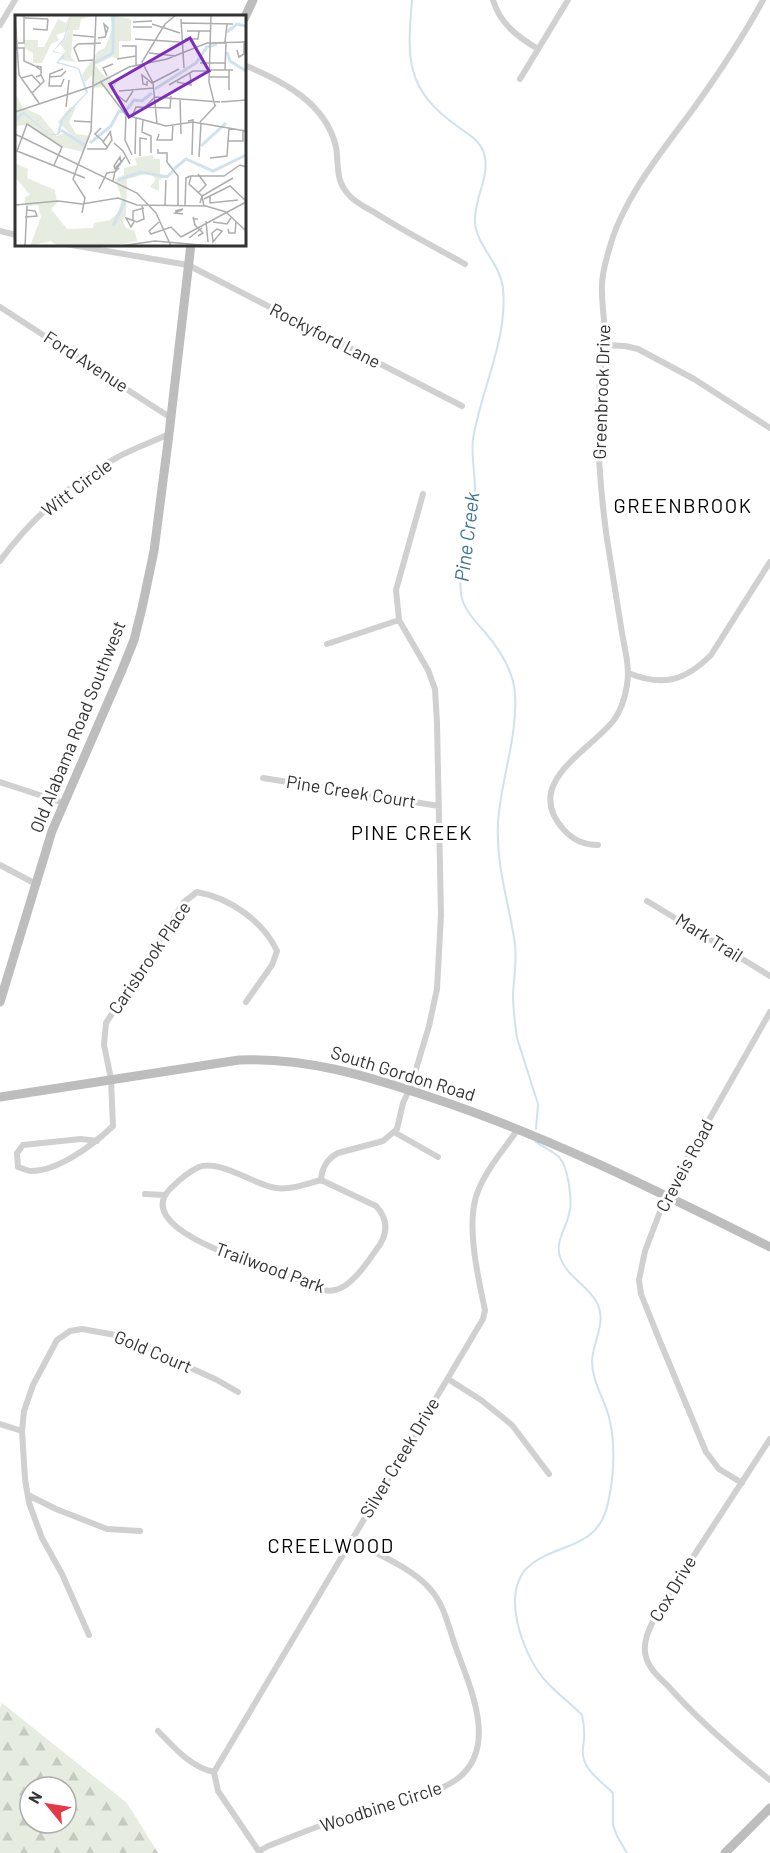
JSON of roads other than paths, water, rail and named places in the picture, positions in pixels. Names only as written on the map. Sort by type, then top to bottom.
[{"type":"street","points":[[0,25],[15,0]]},
{"type":"street","points":[[246,15],[253,0]]},
{"type":"street","points":[[493,0],[501,18],[516,34],[538,50]]},
{"type":"street","points":[[520,79],[568,0]]},
{"type":"street","name":"Greenbrook Drive","points":[[598,844],[588,845],[578,841],[562,827],[553,812],[552,794],[559,775],[566,766],[615,718],[622,707],[628,673],[598,464],[601,368],[605,345],[602,292],[606,262],[615,228],[660,152],[737,44],[763,0]]},
{"type":"street","points":[[246,66],[302,96],[323,116],[331,130],[336,148],[338,177],[349,196],[465,264]]},
{"type":"street","points":[[0,231],[15,235]]},
{"type":"street","name":"Rockyford Lane","points":[[78,246],[188,265],[462,406]]},
{"type":"street","name":"Old Alabama Road Southwest","points":[[0,1002],[52,831],[134,640],[154,551],[170,434],[191,246]]},
{"type":"street","name":"Ford Avenue","points":[[0,306],[171,418]]},
{"type":"street","points":[[605,345],[638,349],[694,379],[770,428]]},
{"type":"street","name":"Witt Circle","points":[[0,561],[36,519],[74,486],[117,457],[170,434]]},
{"type":"street","points":[[146,1194],[164,1195],[191,1171],[206,1165],[224,1169],[276,1188],[285,1189],[321,1180],[324,1164],[332,1156],[377,1143],[394,1132],[399,1124],[429,1026],[436,990],[441,915],[435,689],[428,670],[399,620],[396,590],[423,494]]},
{"type":"street","points":[[628,673],[646,679],[668,681],[687,675],[699,667],[717,647],[770,562]]},
{"type":"street","points":[[327,644],[399,620]]},
{"type":"street","name":"Pine Creek Court","points":[[263,778],[439,806]]},
{"type":"street","points":[[0,782],[64,803]]},
{"type":"street","points":[[0,865],[36,884]]},
{"type":"street","name":"Carisbrook Place","points":[[111,1078],[104,1045],[106,1023],[184,902],[197,892],[210,894],[248,915],[271,938],[277,951],[272,965],[246,1002]]},
{"type":"street","name":"Mark Trail","points":[[647,901],[770,976]]},
{"type":"street","name":"Creveis Road","points":[[741,1483],[719,1469],[706,1452],[641,1294],[639,1280],[645,1251],[666,1196],[770,1012]]},
{"type":"street","name":"South Gordon Road","points":[[0,1096],[240,1060],[273,1059],[307,1063],[353,1073],[409,1090],[518,1128],[770,1247]]},
{"type":"street","points":[[97,1141],[81,1139],[24,1145],[17,1153],[18,1167],[30,1171],[50,1167],[91,1147],[113,1126],[111,1078]]},
{"type":"street","name":"Silver Creek Drive","points":[[214,1772],[350,1540],[448,1379],[484,1314],[473,1228],[477,1192],[486,1174],[518,1128]]},
{"type":"street","points":[[394,1132],[438,1157]]},
{"type":"street","name":"Trailwood Park","points":[[164,1195],[162,1203],[164,1212],[175,1226],[186,1233],[221,1253],[291,1276],[329,1292],[348,1284],[376,1251],[383,1241],[386,1230],[382,1213],[376,1206],[321,1180]]},
{"type":"street","name":"Gold Court","points":[[89,1635],[62,1574],[42,1539],[27,1494],[22,1431],[24,1411],[30,1392],[57,1340],[70,1331],[82,1329],[121,1336],[238,1392]]},
{"type":"street","points":[[448,1379],[481,1400],[512,1425],[549,1474]]},
{"type":"street","points":[[0,1424],[22,1431]]},
{"type":"street","name":"Cox Drive","points":[[770,1439],[659,1609],[645,1646],[646,1658],[670,1688],[723,1741],[770,1780]]},
{"type":"street","points":[[27,1494],[48,1506],[107,1530],[140,1531]]},
{"type":"street","name":"Woodbine Circle","points":[[260,1852],[268,1846],[359,1812],[443,1787],[459,1778],[471,1764],[474,1756],[479,1735],[476,1706],[442,1607],[426,1584],[405,1569],[350,1540]]},
{"type":"street","points":[[158,1731],[189,1761],[214,1772],[218,1791],[260,1852]]},
{"type":"street","points":[[725,1853],[770,1808]]},
{"type":"waterway","name":"Pine Creek","points":[[412,0],[410,56],[419,85],[427,99],[476,140],[484,153],[486,162],[484,179],[475,214],[475,223],[480,239],[498,271],[503,288],[502,326],[473,439],[475,497],[460,584],[466,608],[504,659],[514,684],[514,726],[499,808],[498,840],[501,870],[515,944],[513,994],[516,1032],[538,1104],[536,1129]]},
{"type":"waterway","name":"Pine Creek","points":[[536,1142],[559,1157],[567,1176],[570,1208],[560,1240],[560,1257],[567,1270],[589,1291],[600,1310],[600,1324],[592,1361],[596,1383],[609,1417],[613,1439],[613,1474],[607,1507],[593,1532],[584,1539],[549,1554],[527,1568],[519,1579],[515,1608],[522,1639],[536,1667],[543,1678],[582,1715],[585,1762],[592,1774],[613,1793],[613,1825],[627,1853]]},
{"type":"district","name":"GREENBROOK","points":[[683,506]]},
{"type":"district","name":"PINE CREEK","points":[[412,833]]},
{"type":"district","name":"CREELWOOD","points":[[331,1546]]}]
